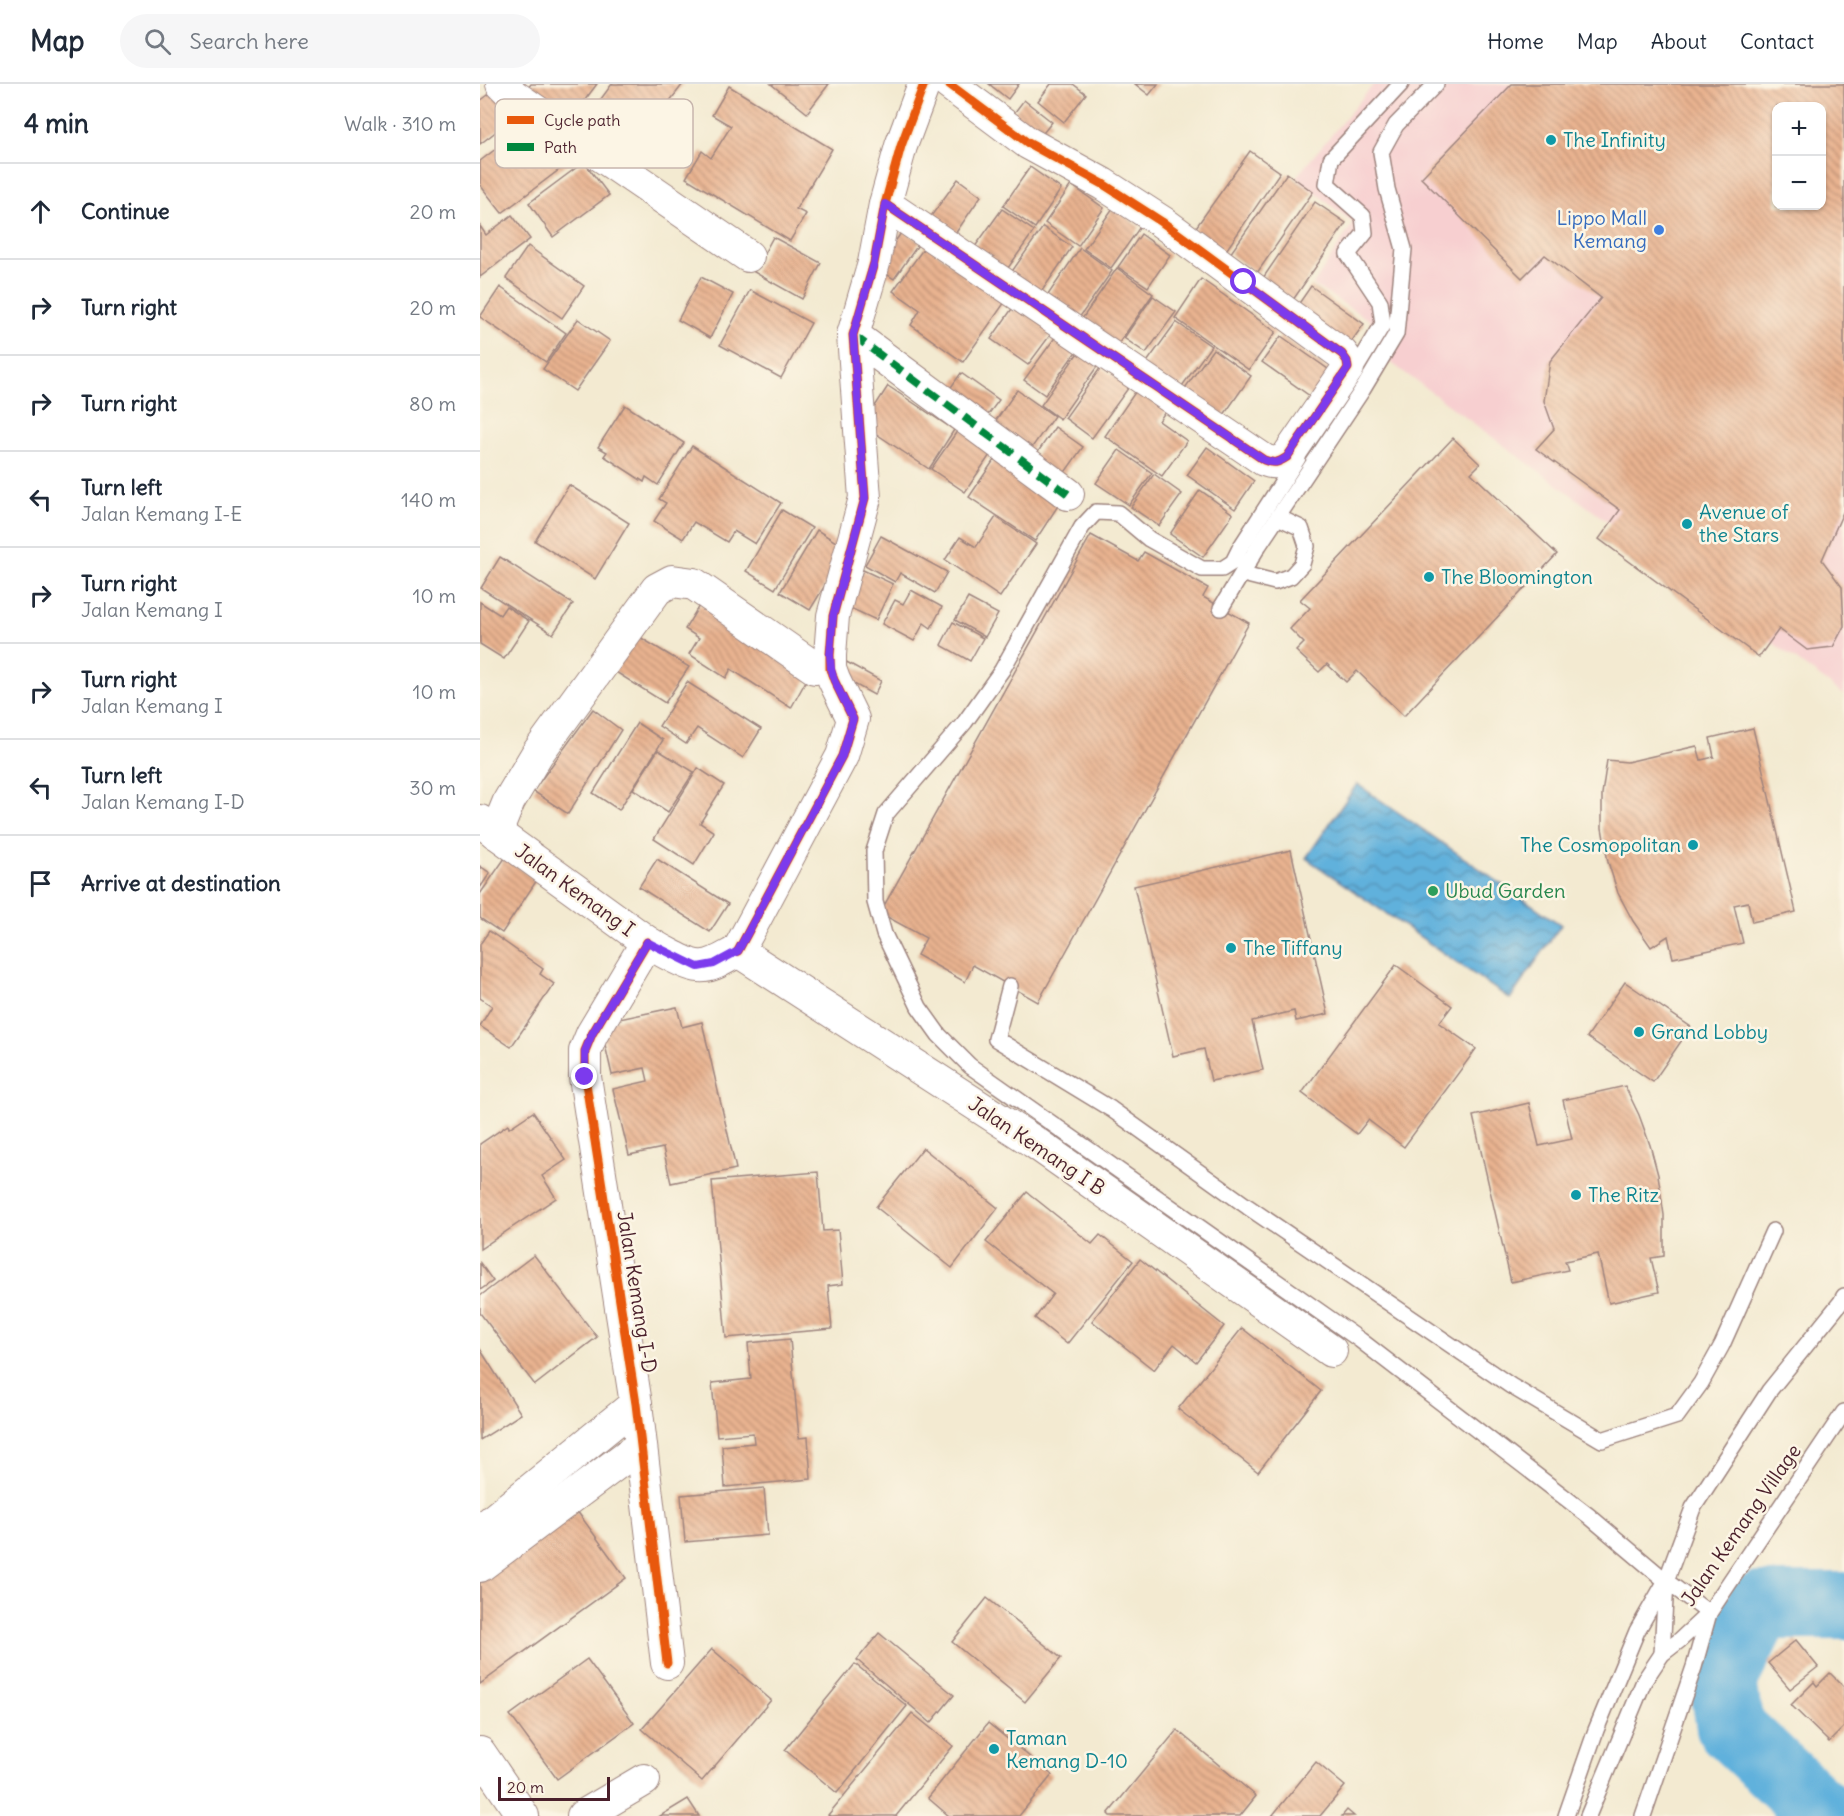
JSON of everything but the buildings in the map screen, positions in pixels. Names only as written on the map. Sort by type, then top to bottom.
[{"type":"street","points":[[501,84],[520,99]]},
{"type":"street","points":[[738,951],[842,756],[853,719],[834,680],[830,655],[833,616],[865,498],[853,335],[874,263],[885,204],[901,146],[924,84]]},
{"type":"street","points":[[885,204],[1271,463],[1279,463],[1287,457],[1348,368],[1347,361],[1342,354],[1162,222],[1103,184],[1028,143],[949,84]]},
{"type":"street","points":[[620,168],[748,256]]},
{"type":"street","points":[[853,335],[1068,494]]},
{"type":"street","points":[[488,827],[508,801],[537,754],[657,589],[672,581],[694,584],[815,668]]},
{"type":"street","name":"Jalan Kemang I","points":[[488,827],[647,942],[698,967],[714,964],[738,951]]},
{"type":"street","name":"Jalan Kemang I-D","points":[[647,942],[592,1034],[585,1051],[585,1077],[636,1404],[667,1663]]},
{"type":"street","name":"Jalan Kemang I B","points":[[738,951],[1034,1142],[1331,1351]]},
{"type":"street","points":[[480,1531],[636,1404]]},
{"type":"street","points":[[480,1566],[640,1446]]},
{"type":"street","points":[[480,1753],[523,1816]]},
{"type":"street","points":[[583,1816],[644,1780]]},
{"type":"lane","points":[[1401,84],[1331,159],[1327,184],[1363,216],[1365,233],[1348,254],[1380,302],[1383,324],[1233,562],[1222,569],[1202,569],[1149,539],[1118,513],[1096,512],[1082,527],[1002,670],[964,722],[886,814],[874,851],[875,903],[884,934],[919,1007],[939,1035],[970,1066],[1360,1340],[1589,1516],[1666,1581],[1709,1613],[1694,1667],[1643,1816]]},
{"type":"lane","points":[[1221,608],[1259,545],[1363,389],[1396,334],[1404,249],[1387,189],[1381,152],[1396,125],[1436,84]]},
{"type":"lane","points":[[1243,574],[1275,582],[1291,576],[1302,564],[1307,546],[1301,528],[1278,517]]},
{"type":"lane","points":[[1010,986],[996,1039],[1111,1110],[1228,1193],[1511,1386],[1602,1440],[1677,1416],[1701,1383],[1722,1345],[1773,1231]]},
{"type":"lane","name":"Jalan Kemang Village","points":[[1662,1654],[1666,1581],[1693,1508],[1769,1391],[1844,1296]]},
{"type":"lane","name":"Jalan Kemang Village","points":[[1588,1816],[1644,1680],[1662,1654],[1709,1613],[1844,1412]]},
{"type":"lane","points":[[1566,1816],[1596,1730],[1637,1631],[1666,1581]]},
{"type":"shaded area","points":[[1374,84],[1844,84],[1844,695],[1367,345],[1371,321],[1313,285],[1353,223],[1296,177]]},
{"type":"water","name":"Ubud Garden","points":[[1357,784],[1561,925],[1510,999],[1306,858]]},
{"type":"waterway","points":[[1825,1816],[1730,1727],[1723,1681],[1760,1606],[1844,1606]]},
{"type":"marked path","points":[[853,335],[1068,494]]},
{"type":"cycle path","points":[[738,951],[842,756],[853,719],[830,669],[833,616],[865,498],[853,335],[874,263],[885,204],[901,146],[924,84]]},
{"type":"cycle path","points":[[885,204],[1264,460],[1276,462],[1287,457],[1348,368],[1347,361],[1342,354],[1162,222],[1103,184],[1028,143],[949,84]]},
{"type":"cycle path","points":[[647,942],[592,1034],[585,1051],[585,1077],[636,1404],[667,1663]]},
{"type":"place","name":"The Infinity","points":[[1551,140]]},
{"type":"place","name":"Lippo Mall Kemang","points":[[1659,230]]},
{"type":"place","name":"Avenue of the Stars","points":[[1687,524]]},
{"type":"place","name":"The Bloomington","points":[[1429,577]]},
{"type":"place","name":"The Cosmopolitan","points":[[1693,845]]},
{"type":"place","name":"Ubud Garden","points":[[1433,891]]},
{"type":"place","name":"The Tiffany","points":[[1231,948]]},
{"type":"place","name":"Grand Lobby","points":[[1639,1032]]},
{"type":"place","name":"The Ritz","points":[[1576,1195]]},
{"type":"place","name":"Taman Kemang D-10","points":[[994,1749]]},
{"type":"route","points":[[585,1077],[585,1051],[592,1034],[647,942],[698,967],[714,964],[738,951],[842,756],[853,719],[831,669],[833,616],[865,498],[853,335],[874,263],[885,204],[1264,460],[1279,463],[1287,457],[1348,368],[1347,361],[1342,354],[1244,282]]}]
